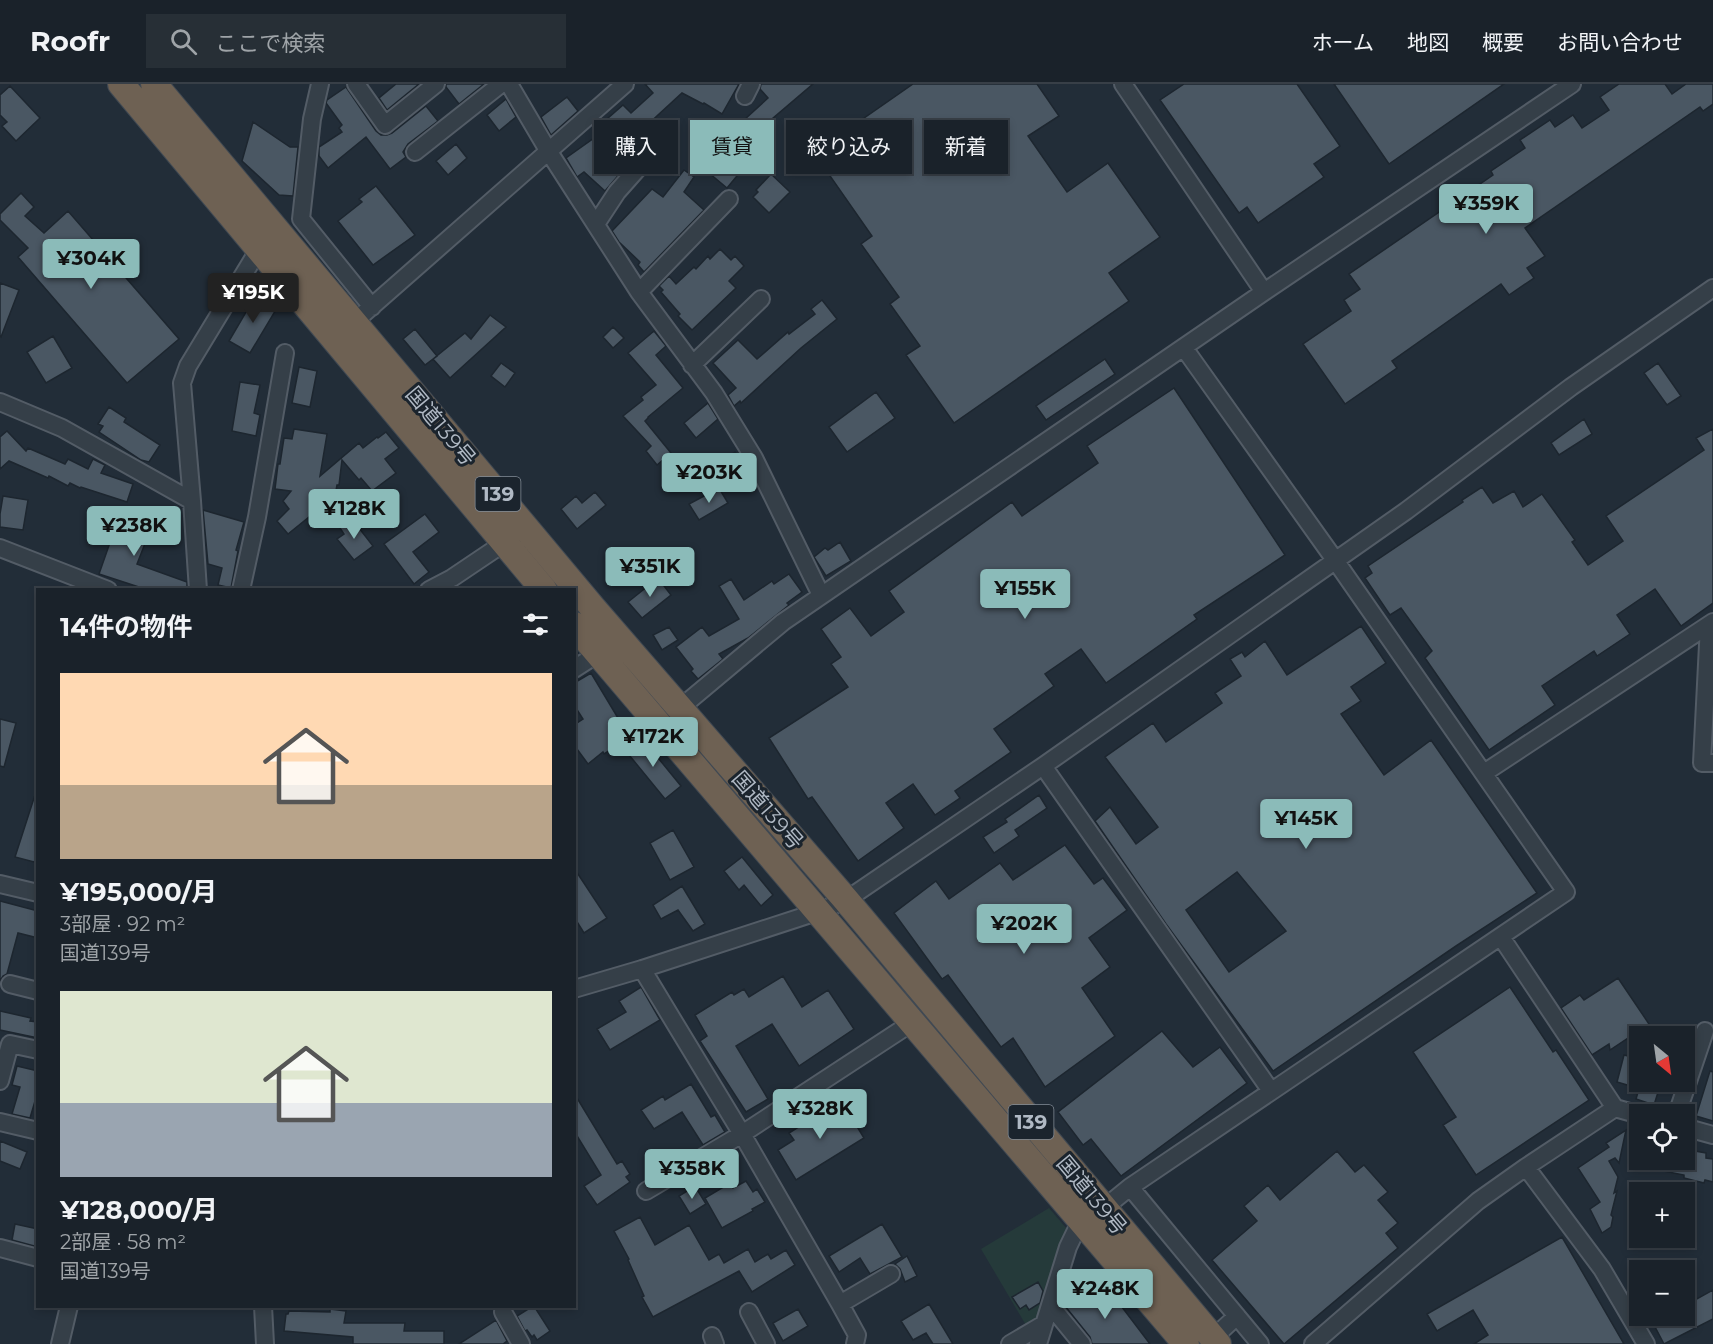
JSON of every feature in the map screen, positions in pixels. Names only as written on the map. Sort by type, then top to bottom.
[{"type":"highway","name":"国道139号","points":[[121,84],[542,588]]},
{"type":"highway","name":"国道139号","points":[[154,84],[363,315],[585,598],[846,900],[1092,1215],[1186,1344]]},
{"type":"highway","name":"国道139号","points":[[576,627],[913,1022],[1092,1215],[1215,1341]]},
{"type":"street","points":[[320,84],[312,120],[301,219],[363,315],[625,84]]},
{"type":"street","points":[[356,84],[385,125],[436,84]]},
{"type":"street","points":[[415,152],[501,84]]},
{"type":"street","points":[[509,84],[549,152],[639,292],[714,393],[754,458],[821,595]]},
{"type":"street","points":[[680,709],[783,622],[821,595],[1572,84]]},
{"type":"street","points":[[1126,85],[1264,292]]},
{"type":"street","points":[[596,224],[617,192],[633,174]]},
{"type":"street","points":[[639,292],[729,199]]},
{"type":"street","points":[[198,588],[182,383],[188,366],[259,249]]},
{"type":"street","points":[[576,987],[642,969],[820,911],[846,900],[1043,766],[1406,512],[1571,387],[1713,288]]},
{"type":"street","points":[[692,365],[761,299]]},
{"type":"street","points":[[1038,1344],[1068,1247],[1092,1215],[1566,892],[1184,348]]},
{"type":"street","points":[[241,588],[257,517],[285,353]]},
{"type":"street","points":[[0,402],[63,428],[192,501]]},
{"type":"street","points":[[438,588],[455,584],[504,543]]},
{"type":"street","points":[[0,548],[103,588]]},
{"type":"street","points":[[1484,773],[1711,623]]},
{"type":"street","points":[[1705,769],[1711,623]]},
{"type":"street","points":[[576,668],[599,653]]},
{"type":"street","points":[[1043,766],[1271,1091]]},
{"type":"street","points":[[0,884],[36,893]]},
{"type":"street","points":[[1501,937],[1615,1108],[1629,1112]]},
{"type":"street","points":[[642,969],[742,1134],[840,1304],[857,1335],[855,1344]]},
{"type":"street","points":[[10,984],[36,990]]},
{"type":"street","points":[[646,1191],[742,1134],[913,1022]]},
{"type":"street","points":[[1680,1104],[1705,1031]]},
{"type":"street","points":[[0,1081],[10,1044],[36,1050]]},
{"type":"street","points":[[1313,1344],[1478,1202],[1615,1108]]},
{"type":"street","points":[[0,1122],[36,1131]]},
{"type":"street","points":[[1695,1130],[1713,1135]]},
{"type":"street","points":[[1526,1167],[1602,1269],[1646,1344]]},
{"type":"street","points":[[1130,1187],[1260,1344]]},
{"type":"street","points":[[0,1248],[36,1257]]},
{"type":"street","points":[[840,1304],[891,1274]]},
{"type":"street","points":[[1050,1305],[1082,1344]]},
{"type":"street","points":[[60,1344],[69,1308]]},
{"type":"street","points":[[263,1308],[265,1344]]},
{"type":"street","points":[[503,1312],[521,1344]]},
{"type":"street","points":[[749,1312],[766,1344]]},
{"type":"street","points":[[1215,1341],[1237,1316]]},
{"type":"street","points":[[1010,1344],[1044,1324]]},
{"type":"green space","points":[[1049,1208],[1073,1236],[1044,1324],[1030,1332],[981,1249]]},
{"type":"building","points":[[396,84],[419,84],[387,110],[379,98]]},
{"type":"building","points":[[446,84],[484,84],[459,104]]},
{"type":"building","points":[[645,84],[739,84],[722,114],[682,93],[653,120],[606,120],[623,105],[631,113],[653,93]]},
{"type":"building","points":[[761,84],[813,84],[772,120],[744,120],[768,98],[760,89]]},
{"type":"building","points":[[913,84],[1037,84],[1059,116],[1028,136],[1067,192],[1108,163],[1160,237],[1109,273],[1129,301],[954,423],[906,355],[920,346],[890,304],[899,297],[861,244],[872,236],[829,174],[912,174],[912,120],[861,120]]},
{"type":"building","points":[[1184,84],[1297,84],[1340,146],[1314,164],[1324,177],[1258,223],[1247,207],[1239,213],[1160,100]]},
{"type":"building","points":[[1334,84],[1504,84],[1389,164]]},
{"type":"building","points":[[1619,84],[1665,84],[1672,94],[1686,84],[1713,84],[1713,104],[1703,111],[1700,107],[1525,228],[1545,256],[1527,268],[1534,278],[1509,295],[1501,284],[1392,361],[1397,368],[1345,404],[1303,344],[1351,311],[1344,300],[1360,289],[1349,274],[1493,175],[1491,171],[1525,148],[1520,140],[1550,120],[1555,127],[1573,115],[1582,128],[1609,110],[1600,97]]},
{"type":"building","points":[[10,86],[40,118],[16,141],[2,126],[7,122],[0,115],[0,95]]},
{"type":"building","points":[[346,87],[381,135],[392,133],[426,106],[438,121],[408,144],[403,152],[406,157],[390,169],[366,137],[328,168],[319,156],[319,147],[342,132],[339,128],[342,125],[326,103]]},
{"type":"building","points":[[567,97],[578,111],[551,135],[541,117]]},
{"type":"building","points":[[506,99],[516,117],[499,131],[487,115]]},
{"type":"building","points":[[253,122],[290,147],[298,147],[293,196],[279,195],[242,161]]},
{"type":"building","points":[[594,138],[594,174],[620,174],[605,191],[584,172],[577,177],[566,158]]},
{"type":"building","points":[[456,144],[467,158],[448,175],[436,161]]},
{"type":"building","points":[[684,170],[694,177],[684,192],[704,210],[644,272],[638,265],[640,262],[619,242],[612,231],[652,189],[663,197]]},
{"type":"building","points":[[710,174],[739,174],[727,188]]},
{"type":"building","points":[[771,174],[790,192],[769,213],[753,197],[758,192],[756,190]]},
{"type":"building","points":[[376,186],[415,235],[373,265],[338,221],[362,202],[359,199]]},
{"type":"building","points":[[21,193],[34,207],[25,216],[44,233],[68,211],[179,339],[127,383],[18,257],[28,248],[0,220],[0,214]]},
{"type":"building","points":[[720,249],[731,260],[735,256],[744,266],[729,281],[736,288],[692,330],[678,316],[680,314],[661,292],[663,290],[659,286],[669,276],[676,284],[694,267],[696,269],[708,256],[710,259]]},
{"type":"building","points":[[0,283],[19,290],[1,337],[0,336]]},
{"type":"building","points":[[256,295],[277,308],[250,353],[229,341]]},
{"type":"building","points":[[822,300],[837,319],[801,348],[741,403],[740,401],[734,406],[728,395],[736,388],[713,363],[738,340],[757,359],[788,332],[789,334],[815,314],[811,309]]},
{"type":"building","points":[[490,315],[506,327],[450,378],[433,359],[465,333],[471,339]]},
{"type":"building","points":[[613,327],[624,338],[613,348],[603,337]]},
{"type":"building","points":[[415,329],[437,356],[425,365],[403,339]]},
{"type":"building","points":[[654,331],[666,346],[656,355],[683,388],[645,421],[671,453],[657,465],[646,451],[651,446],[623,416],[643,400],[641,397],[656,385],[628,353]]},
{"type":"building","points":[[53,336],[72,368],[46,383],[27,352]]},
{"type":"building","points":[[1105,359],[1115,374],[1046,420],[1036,406]]},
{"type":"building","points":[[501,363],[515,373],[505,387],[491,376]]},
{"type":"building","points":[[1658,363],[1681,396],[1667,405],[1644,373]]},
{"type":"building","points":[[299,367],[317,371],[310,407],[292,403]]},
{"type":"building","points":[[240,382],[260,385],[254,413],[260,415],[256,436],[232,431]]},
{"type":"building","points":[[1174,388],[1285,555],[1194,615],[1197,619],[1106,683],[1081,649],[1045,674],[1054,686],[994,729],[1011,752],[955,791],[960,798],[935,815],[913,784],[886,803],[904,828],[858,861],[812,797],[808,799],[769,738],[848,687],[831,664],[841,657],[821,629],[850,608],[871,636],[904,612],[889,591],[1012,502],[1022,516],[1098,463],[1087,446]]},
{"type":"building","points":[[876,392],[895,418],[847,452],[829,427]]},
{"type":"building","points":[[708,403],[718,419],[696,438],[684,423]]},
{"type":"building","points":[[109,407],[126,418],[124,422],[160,445],[149,462],[141,460],[99,432],[103,426],[98,424]]},
{"type":"building","points":[[1584,419],[1592,434],[1559,455],[1551,443]]},
{"type":"building","points":[[294,429],[327,434],[320,476],[359,443],[363,448],[386,432],[399,448],[385,459],[396,473],[372,491],[342,460],[339,485],[337,485],[335,496],[288,534],[277,521],[289,509],[283,501],[291,491],[275,489],[284,438],[292,439]]},
{"type":"building","points":[[1713,429],[1713,603],[1681,626],[1655,589],[1617,615],[1630,634],[1597,656],[1594,651],[1542,686],[1555,705],[1489,750],[1425,658],[1432,651],[1401,608],[1390,615],[1365,578],[1372,573],[1368,566],[1482,487],[1493,503],[1514,491],[1523,507],[1542,494],[1575,540],[1572,542],[1588,565],[1623,541],[1606,516],[1704,450],[1696,438]]},
{"type":"building","points":[[7,431],[26,451],[28,448],[65,464],[68,459],[88,469],[93,459],[105,465],[101,473],[133,484],[127,502],[70,483],[68,486],[9,461],[0,469],[0,437]]},
{"type":"building","points":[[735,452],[738,456],[740,455],[751,476],[736,485],[723,464],[726,462],[724,460]]},
{"type":"building","points":[[719,488],[728,503],[699,520],[689,504]]},
{"type":"building","points":[[595,492],[606,505],[577,529],[561,509],[576,496],[582,503]]},
{"type":"building","points":[[3,496],[28,500],[23,530],[0,527]]},
{"type":"building","points":[[203,510],[244,522],[236,550],[238,551],[231,588],[218,585],[222,568],[208,564]]},
{"type":"building","points":[[118,511],[153,523],[137,564],[187,582],[187,588],[142,588],[99,574],[114,531],[111,529]]},
{"type":"building","points":[[425,514],[439,532],[413,552],[429,572],[414,584],[384,544]]},
{"type":"building","points":[[352,519],[373,546],[354,560],[337,539],[344,534],[340,528]]},
{"type":"building","points":[[840,542],[851,561],[826,576],[814,557],[825,548],[828,550]]},
{"type":"building","points":[[789,574],[802,592],[748,638],[719,654],[723,659],[698,679],[676,647],[702,627],[709,636],[739,619],[719,586],[731,579],[744,600],[772,581],[774,584]]},
{"type":"building","points":[[658,578],[671,595],[642,618],[628,602]]},
{"type":"building","points":[[1361,626],[1386,663],[1351,687],[1361,701],[1341,714],[1384,775],[1431,740],[1537,893],[1273,1071],[1166,924],[1095,821],[1110,807],[1136,844],[1158,827],[1105,757],[1153,723],[1166,742],[1222,703],[1215,693],[1241,676],[1230,659],[1242,652],[1245,657],[1265,641],[1287,675]],"holes":[[[1237,872],[1286,931],[1229,972],[1186,910]]]},
{"type":"building","points":[[669,627],[678,640],[662,650],[653,635]]},
{"type":"building","points":[[591,673],[630,738],[604,754],[603,752],[588,764],[576,748],[576,724],[583,719],[576,708],[576,682]]},
{"type":"building","points":[[0,719],[16,723],[4,767],[0,766]]},
{"type":"building","points":[[641,737],[681,786],[665,799],[625,750]]},
{"type":"building","points":[[36,795],[36,859],[34,862],[15,857]]},
{"type":"building","points":[[1039,795],[1047,808],[1015,830],[1019,836],[994,853],[983,837],[1007,822],[1005,819]]},
{"type":"building","points":[[673,830],[694,867],[670,880],[650,843]]},
{"type":"building","points":[[1065,845],[1094,884],[1103,878],[1127,910],[1089,938],[1110,967],[1082,988],[1115,1036],[1045,1087],[1013,1038],[1001,1047],[948,975],[942,979],[894,913],[936,881],[949,899],[1000,863],[1013,880]]},
{"type":"building","points":[[742,857],[773,895],[761,906],[744,885],[739,890],[724,871]]},
{"type":"building","points":[[576,871],[607,918],[584,933],[576,920]]},
{"type":"building","points":[[682,886],[705,924],[693,931],[678,910],[661,919],[653,905]]},
{"type":"building","points":[[0,901],[36,910],[36,938],[18,933],[7,974],[0,981]]},
{"type":"building","points":[[783,976],[802,1007],[828,990],[854,1029],[799,1066],[772,1024],[736,1046],[768,1099],[746,1112],[700,1041],[707,1036],[695,1015],[732,992],[734,995],[744,989],[749,997]]},
{"type":"building","points":[[1618,978],[1649,1024],[1629,1026],[1629,1037],[1610,1050],[1609,1044],[1592,1055],[1561,1008],[1580,995],[1584,1000]]},
{"type":"building","points":[[641,987],[660,1020],[610,1050],[597,1029],[626,1012],[619,1001]]},
{"type":"building","points":[[1510,987],[1553,1052],[1556,1050],[1589,1100],[1476,1175],[1443,1125],[1456,1117],[1413,1052]]},
{"type":"building","points":[[0,1011],[31,1018],[30,1021],[36,1022],[36,1038],[0,1030]]},
{"type":"building","points":[[1162,1031],[1193,1067],[1220,1047],[1247,1083],[1121,1176],[1091,1139],[1083,1145],[1058,1112]]},
{"type":"building","points":[[1624,1055],[1629,1056],[1629,1086],[1617,1082]]},
{"type":"building","points":[[17,1066],[36,1071],[36,1098],[30,1118],[12,1114],[20,1087],[12,1085]]},
{"type":"building","points":[[1710,1071],[1713,1072],[1713,1121],[1696,1116]]},
{"type":"building","points":[[691,1084],[711,1117],[715,1115],[725,1132],[703,1145],[682,1112],[654,1129],[641,1110],[663,1096],[665,1100]]},
{"type":"building","points":[[1638,1092],[1658,1092],[1654,1104],[1636,1099]]},
{"type":"building","points":[[576,1096],[617,1164],[622,1161],[630,1174],[626,1177],[630,1182],[597,1205],[584,1186],[601,1175],[576,1134]]},
{"type":"building","points":[[841,1100],[864,1138],[796,1180],[778,1150],[794,1140],[789,1133]]},
{"type":"building","points":[[1626,1130],[1619,1163],[1615,1158],[1609,1161],[1618,1177],[1614,1193],[1617,1191],[1611,1215],[1613,1217],[1611,1227],[1602,1233],[1590,1209],[1600,1202],[1578,1168],[1609,1147],[1606,1143]]},
{"type":"building","points":[[0,1141],[27,1152],[20,1169],[0,1161]]},
{"type":"building","points":[[1337,1151],[1355,1172],[1364,1165],[1388,1192],[1378,1200],[1398,1223],[1386,1233],[1398,1248],[1284,1344],[1212,1260],[1257,1221],[1244,1206],[1268,1185],[1280,1200]]},
{"type":"building","points":[[1695,1151],[1706,1153],[1706,1158],[1713,1159],[1713,1182],[1705,1180],[1704,1183],[1684,1178],[1684,1175],[1658,1170],[1695,1170]]},
{"type":"building","points":[[746,1181],[753,1192],[757,1189],[765,1202],[722,1228],[705,1198],[730,1183],[733,1188]]},
{"type":"building","points":[[695,1186],[706,1204],[690,1214],[679,1196]]},
{"type":"building","points":[[640,1217],[655,1245],[689,1225],[709,1260],[719,1254],[724,1263],[748,1249],[755,1262],[768,1254],[771,1259],[786,1250],[795,1265],[752,1292],[739,1271],[653,1317],[642,1297],[644,1296],[629,1259],[614,1231]]},
{"type":"building","points":[[15,1224],[36,1229],[36,1246],[12,1240]]},
{"type":"building","points":[[882,1224],[902,1257],[870,1274],[860,1258],[839,1272],[829,1256]]},
{"type":"building","points":[[1562,1237],[1624,1344],[1474,1344],[1488,1335],[1473,1310],[1437,1331],[1427,1314]]},
{"type":"building","points":[[907,1256],[917,1276],[905,1282],[900,1269],[895,1264]]},
{"type":"building","points":[[1038,1282],[1043,1291],[1040,1303],[1029,1310],[1026,1305],[1020,1309],[1012,1297]]},
{"type":"building","points":[[1106,1286],[1150,1344],[1092,1344],[1090,1337],[1065,1306],[1084,1292],[1089,1299]]},
{"type":"building","points":[[1713,1290],[1713,1319],[1664,1344],[1655,1326],[1695,1326],[1695,1300]]},
{"type":"building","points":[[929,1304],[953,1344],[933,1344],[926,1333],[913,1340],[901,1321]]},
{"type":"building","points":[[530,1308],[535,1308],[550,1331],[537,1340],[534,1335],[532,1337],[527,1330],[525,1331],[517,1316]]},
{"type":"building","points":[[330,1309],[346,1311],[344,1323],[405,1323],[404,1331],[444,1331],[444,1344],[353,1344],[353,1337],[284,1331],[286,1314],[289,1311],[330,1312]]},
{"type":"building","points":[[798,1309],[808,1326],[783,1341],[773,1323]]},
{"type":"building","points":[[496,1320],[507,1341],[503,1344],[459,1344]]}]
